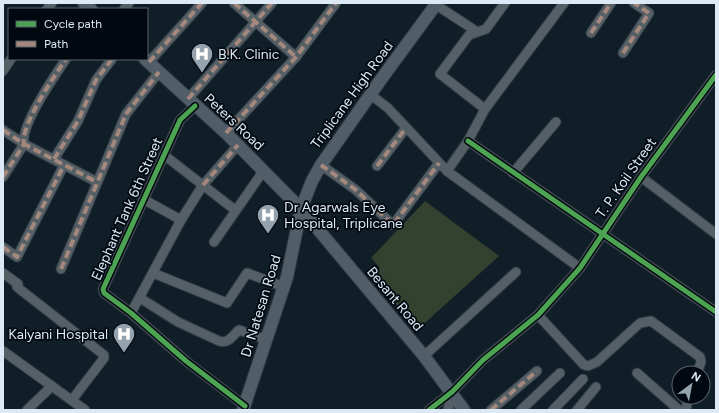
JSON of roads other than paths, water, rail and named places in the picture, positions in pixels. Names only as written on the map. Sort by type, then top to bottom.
[{"type":"main road","name":"Triplicane High Road","points":[[301,209],[312,180],[320,165],[436,4]]},
{"type":"main road","name":"Peters Road","points":[[147,61],[226,133],[301,209]]},
{"type":"main road","name":"Dr Natesan Road","points":[[244,408],[284,287],[301,209]]},
{"type":"main road","name":"Besant Road","points":[[301,209],[424,356],[464,410]]},
{"type":"street","points":[[148,60],[202,3]]},
{"type":"street","points":[[234,3],[296,57]]},
{"type":"street","name":"Elephant Tank 6th Street","points":[[244,408],[186,361],[131,313],[104,293],[103,289],[180,120],[272,3]]},
{"type":"street","points":[[226,133],[296,57],[336,3]]},
{"type":"street","points":[[485,109],[440,74],[469,35],[486,28],[505,3]]},
{"type":"street","points":[[447,171],[468,141],[485,109],[564,3]]},
{"type":"street","points":[[591,33],[611,3]]},
{"type":"street","points":[[623,53],[649,13],[634,3]]},
{"type":"street","points":[[436,4],[476,31]]},
{"type":"street","points":[[3,71],[10,60]]},
{"type":"street","points":[[3,177],[24,144],[23,140],[28,125],[47,87],[65,60]]},
{"type":"street","points":[[54,159],[78,121],[96,80],[111,60]]},
{"type":"street","points":[[61,270],[126,114],[159,72]]},
{"type":"street","name":"T. P. Koil Street","points":[[429,410],[452,392],[484,360],[538,315],[580,268],[602,233],[641,177],[716,75]]},
{"type":"street","points":[[371,95],[388,108],[447,171],[580,268]]},
{"type":"street","points":[[513,173],[556,122]]},
{"type":"street","points":[[377,166],[406,128]]},
{"type":"street","points":[[3,130],[24,144],[97,182]]},
{"type":"street","points":[[468,141],[716,312]]},
{"type":"street","points":[[131,313],[181,220],[203,185],[238,145]]},
{"type":"street","points":[[164,154],[235,210]]},
{"type":"street","points":[[320,165],[356,190],[393,225],[439,163]]},
{"type":"street","points":[[3,247],[17,257],[64,165]]},
{"type":"street","points":[[214,242],[264,170]]},
{"type":"street","points":[[641,177],[716,234]]},
{"type":"street","points":[[143,199],[181,220]]},
{"type":"street","points":[[424,356],[516,272]]},
{"type":"street","points":[[3,273],[18,284],[16,287],[104,355],[104,358],[72,400]]},
{"type":"street","points":[[153,273],[226,303],[247,273],[284,287]]},
{"type":"street","points":[[140,298],[178,322],[219,342],[230,340],[239,330],[267,340]]},
{"type":"street","points":[[538,315],[584,365],[588,366],[597,362],[640,323],[651,321],[700,357],[702,362],[701,365]]},
{"type":"street","points":[[3,351],[85,410]]},
{"type":"street","points":[[491,410],[536,371]]},
{"type":"street","points":[[638,372],[679,410]]},
{"type":"street","points":[[521,410],[560,373]]},
{"type":"street","points":[[553,410],[583,379]]},
{"type":"street","points":[[27,410],[52,386]]},
{"type":"street","points":[[577,410],[596,388]]},
{"type":"street","points":[[448,410],[452,392]]},
{"type":"place","name":"B.K. Clinic","points":[[202,74]]},
{"type":"place","name":"Dr Agarwals Eye Hospital, Triplicane","points":[[268,234]]},
{"type":"place","name":"Kalyani Hospital","points":[[124,354]]}]
